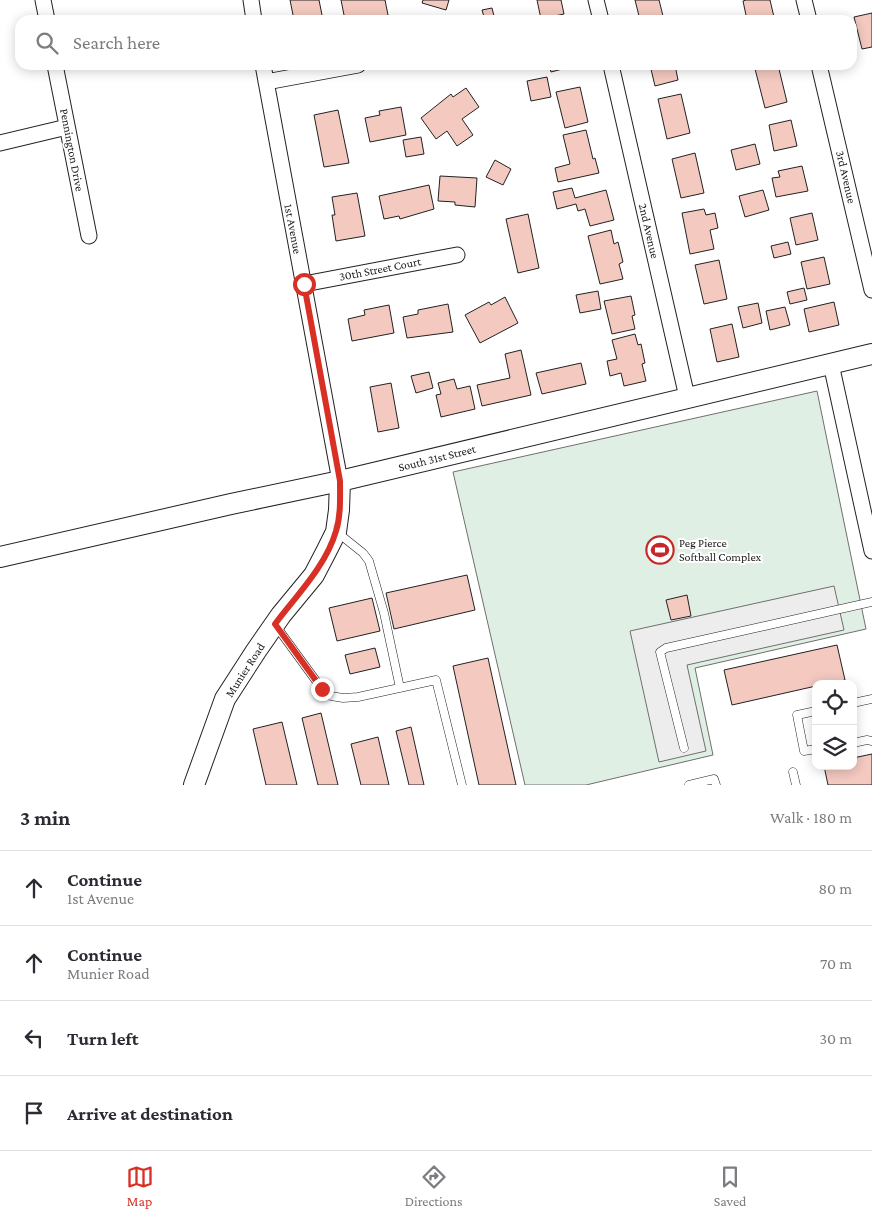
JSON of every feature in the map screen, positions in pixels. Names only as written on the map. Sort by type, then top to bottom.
[{"type":"street","points":[[43,0],[46,15]]},
{"type":"street","points":[[250,0],[253,15]]},
{"type":"street","points":[[596,0],[600,15]]},
{"type":"street","points":[[804,0],[808,15]]},
{"type":"street","name":"Pennington Drive","points":[[56,70],[89,236]]},
{"type":"street","name":"1st Avenue","points":[[264,70],[340,481]]},
{"type":"street","points":[[266,82],[331,70]]},
{"type":"street","name":"2nd Avenue","points":[[612,70],[687,397]]},
{"type":"street","name":"3rd Avenue","points":[[820,70],[872,290]]},
{"type":"street","points":[[0,143],[67,127]]},
{"type":"street","name":"30th Street Court","points":[[304,284],[457,254]]},
{"type":"street","name":"South 31st Street","points":[[0,557],[340,481],[872,354]]},
{"type":"street","points":[[831,364],[872,551]]},
{"type":"street","name":"Munier Road","points":[[194,785],[225,699],[275,624],[314,575],[336,532],[340,510],[340,481]]},
{"type":"lane","points":[[336,532],[363,553],[369,561],[384,613],[400,688]]},
{"type":"lane","points":[[684,748],[660,652],[666,648],[872,602]]},
{"type":"lane","points":[[275,624],[322,689],[331,696],[343,698],[358,697],[436,680],[462,785]]},
{"type":"lane","points":[[857,702],[872,699]]},
{"type":"lane","points":[[812,712],[797,715],[804,751],[812,750]]},
{"type":"lane","points":[[857,742],[872,741]]},
{"type":"lane","points":[[793,772],[796,785]]},
{"type":"lane","points":[[689,785],[714,779],[716,785]]},
{"type":"green space","name":"Peg Pierce Softball Complex","points":[[817,391],[866,629],[695,668],[713,755],[586,785],[525,785],[453,472]]},
{"type":"shaded area","points":[[834,586],[844,630],[687,665],[706,751],[659,762],[630,631]]},
{"type":"building","points":[[290,0],[319,0],[322,15],[293,15]]},
{"type":"building","points":[[341,0],[385,0],[388,15],[344,15]]},
{"type":"building","points":[[423,0],[449,0],[446,10],[422,3]]},
{"type":"building","points":[[537,0],[561,0],[564,14],[540,15]]},
{"type":"building","points":[[635,0],[659,0],[663,15],[639,15]]},
{"type":"building","points":[[770,0],[774,15],[746,15],[743,1]]},
{"type":"building","points":[[492,8],[494,15],[483,15],[482,10]]},
{"type":"building","points":[[872,13],[872,47],[862,49],[857,29],[857,16]]},
{"type":"building","points":[[651,70],[676,70],[678,80],[655,86]]},
{"type":"building","points":[[755,70],[779,70],[787,102],[765,108]]},
{"type":"building","points":[[547,77],[551,97],[531,101],[527,81]]},
{"type":"building","points":[[580,87],[588,122],[565,128],[556,92]]},
{"type":"building","points":[[466,88],[479,107],[462,119],[473,135],[457,146],[447,131],[436,139],[421,118],[451,94],[453,97]]},
{"type":"building","points":[[681,94],[690,133],[667,139],[658,99]]},
{"type":"building","points":[[401,107],[406,135],[370,142],[365,118],[380,115],[379,111]]},
{"type":"building","points":[[338,110],[349,163],[324,167],[314,115]]},
{"type":"building","points":[[791,120],[797,146],[774,151],[769,125]]},
{"type":"building","points":[[586,130],[593,159],[595,158],[599,173],[558,182],[555,168],[570,164],[563,135]]},
{"type":"building","points":[[421,137],[424,154],[406,157],[403,140]]},
{"type":"building","points":[[755,144],[760,164],[736,170],[731,150]]},
{"type":"building","points":[[695,153],[704,193],[681,198],[672,159]]},
{"type":"building","points":[[495,160],[511,169],[503,185],[486,177]]},
{"type":"building","points":[[802,166],[808,191],[776,197],[772,178],[780,177],[778,171]]},
{"type":"building","points":[[440,176],[477,178],[475,207],[455,205],[455,202],[438,201]]},
{"type":"building","points":[[429,185],[434,209],[400,219],[399,216],[384,219],[379,196]]},
{"type":"building","points":[[572,188],[575,198],[606,190],[614,220],[590,226],[585,209],[578,211],[576,204],[557,209],[553,192]]},
{"type":"building","points":[[763,190],[769,210],[745,217],[739,196]]},
{"type":"building","points":[[357,193],[365,236],[336,241],[332,215],[335,215],[332,197]]},
{"type":"building","points":[[704,209],[706,215],[715,213],[718,228],[710,230],[714,249],[690,254],[682,213]]},
{"type":"building","points":[[812,213],[818,240],[796,245],[790,218]]},
{"type":"building","points":[[528,214],[539,268],[518,273],[506,219]]},
{"type":"building","points":[[611,230],[614,244],[618,242],[623,262],[619,264],[623,279],[600,284],[588,236]]},
{"type":"building","points":[[788,242],[791,254],[774,258],[771,246]]},
{"type":"building","points":[[824,257],[830,284],[807,289],[801,262]]},
{"type":"building","points":[[719,260],[727,299],[704,304],[695,265]]},
{"type":"building","points":[[804,288],[807,300],[790,304],[787,292]]},
{"type":"building","points":[[598,291],[601,309],[580,313],[576,295]]},
{"type":"building","points":[[631,296],[635,315],[632,316],[635,329],[612,334],[604,301]]},
{"type":"building","points":[[505,297],[518,323],[480,343],[465,315],[489,302],[491,305]]},
{"type":"building","points":[[834,302],[839,325],[809,332],[804,309]]},
{"type":"building","points":[[758,303],[762,323],[743,328],[738,307]]},
{"type":"building","points":[[448,304],[453,332],[407,338],[403,317],[418,314],[418,310]]},
{"type":"building","points":[[389,305],[394,333],[352,341],[348,319],[365,315],[364,310]]},
{"type":"building","points":[[785,307],[790,325],[770,330],[766,311]]},
{"type":"building","points":[[732,324],[739,357],[717,362],[710,329]]},
{"type":"building","points":[[635,334],[638,345],[641,344],[645,363],[642,364],[646,381],[624,386],[621,373],[610,376],[607,361],[617,359],[612,340]]},
{"type":"building","points":[[521,350],[531,395],[482,406],[477,385],[510,378],[505,354]]},
{"type":"building","points":[[581,363],[586,384],[542,394],[536,373]]},
{"type":"building","points":[[429,372],[433,388],[416,393],[411,376]]},
{"type":"building","points":[[454,379],[457,389],[470,386],[475,409],[441,417],[436,395],[441,394],[438,383]]},
{"type":"building","points":[[391,383],[399,428],[378,432],[370,387]]},
{"type":"building","points":[[467,575],[475,610],[394,629],[386,593]]},
{"type":"building","points":[[687,595],[691,616],[671,620],[666,600]]},
{"type":"building","points":[[372,598],[380,631],[337,641],[329,608]]},
{"type":"building","points":[[837,645],[845,680],[812,680],[812,687],[732,705],[724,670]]},
{"type":"building","points":[[375,648],[380,667],[350,674],[345,655]]},
{"type":"building","points":[[488,658],[516,785],[479,785],[453,666]]},
{"type":"building","points":[[321,713],[338,785],[318,785],[302,718]]},
{"type":"building","points":[[282,722],[297,785],[266,785],[253,729]]},
{"type":"building","points":[[411,727],[424,785],[409,785],[396,731]]},
{"type":"building","points":[[378,737],[389,785],[361,785],[351,744]]},
{"type":"building","points":[[872,754],[872,785],[828,785],[825,770],[857,770],[857,757]]},
{"type":"place","name":"Peg Pierce Softball Complex","points":[[660,550]]},
{"type":"route","points":[[304,284],[340,481],[340,510],[336,532],[314,575],[275,624],[322,689]]}]
